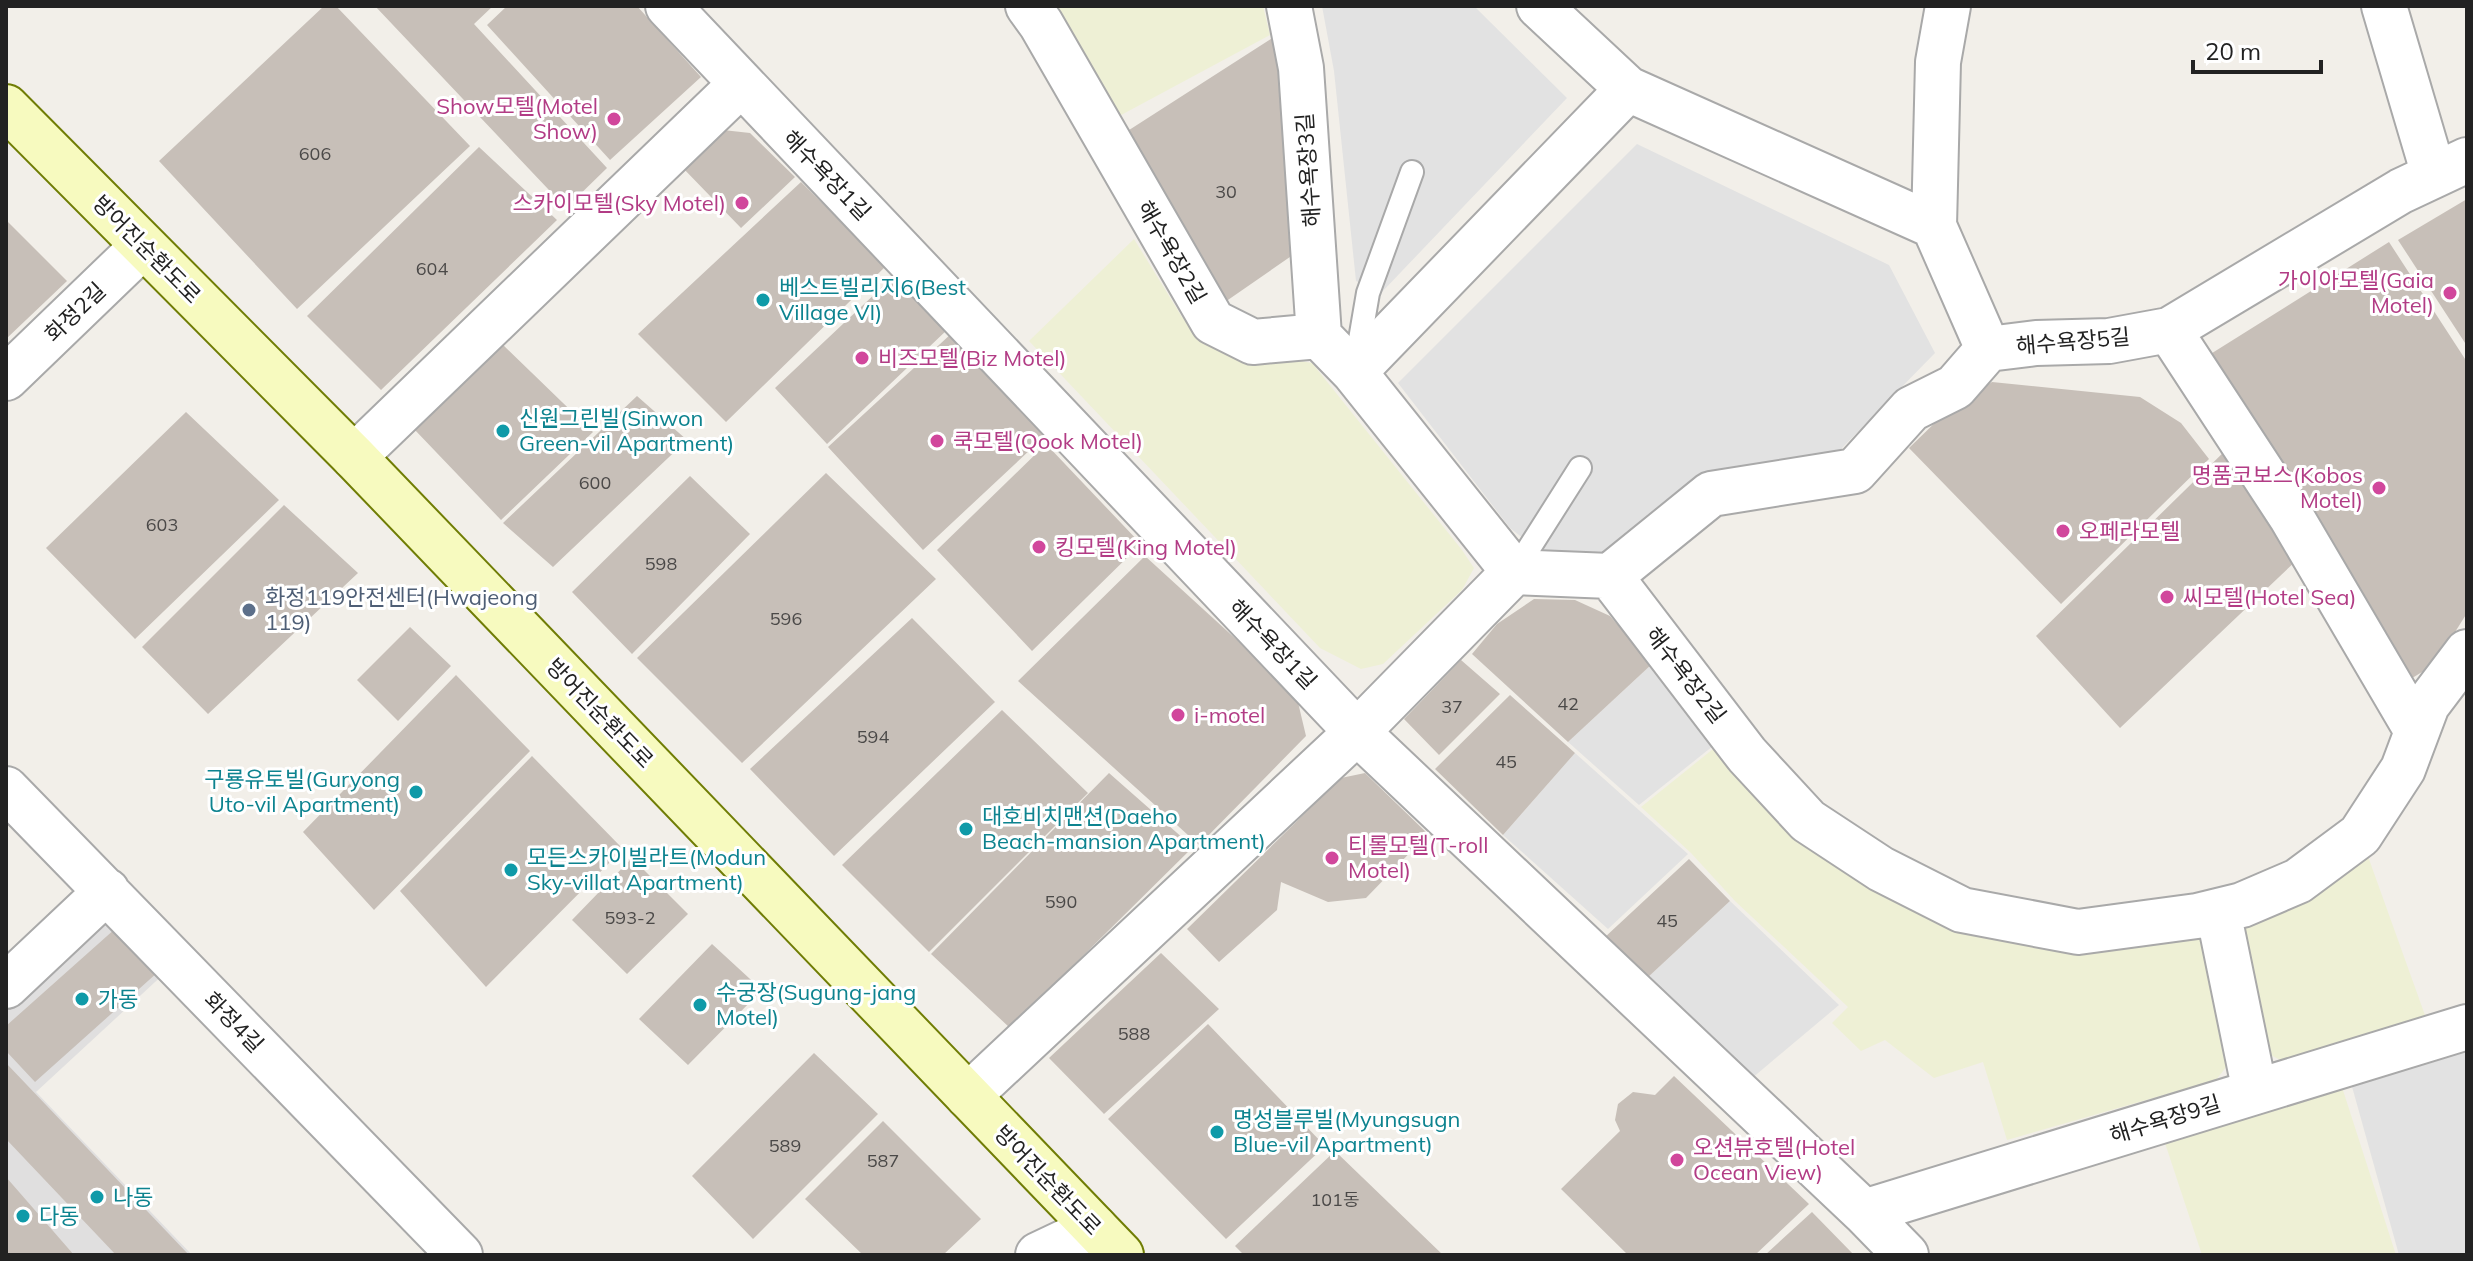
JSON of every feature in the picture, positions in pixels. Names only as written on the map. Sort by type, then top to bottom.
[{"type":"main road","name":"방어진순환도로","points":[[6,107],[354,457],[1108,1242]]},
{"type":"street","name":"해수욕장1길","points":[[668,6],[1357,732],[1906,1255]]},
{"type":"street","name":"해수욕장2길","points":[[1028,6],[1213,322],[1253,342],[1319,336]]},
{"type":"street","name":"해수욕장3길","points":[[1289,6],[1301,68],[1319,336]]},
{"type":"street","points":[[1539,6],[1628,89],[1934,226]]},
{"type":"street","name":"해수욕장5길","points":[[1948,6],[1938,62],[1934,226],[1988,349],[2036,343],[2109,341],[2169,330],[2241,284],[2450,167]]},
{"type":"street","points":[[2384,6],[2450,167]]},
{"type":"street","points":[[354,457],[741,84]]},
{"type":"street","points":[[1354,372],[1628,89]]},
{"type":"street","name":"화정2길","points":[[6,378],[143,246]]},
{"type":"street","points":[[2169,330],[2292,518],[2417,731]]},
{"type":"street","points":[[1319,336],[1354,372],[1514,572]]},
{"type":"street","points":[[968,1096],[1357,732],[1514,572],[1610,576],[1711,494],[1855,471],[1911,409],[1955,387],[1988,349]]},
{"type":"street","name":"해수욕장2길","points":[[1610,576],[1747,755],[1808,821],[1881,869],[1962,910],[2078,932],[2218,911],[2242,905],[2298,881],[2360,835],[2403,769],[2427,705],[2467,652]]},
{"type":"street","name":"화정4길","points":[[6,789],[460,1255]]},
{"type":"street","points":[[6,986],[107,891]]},
{"type":"street","points":[[2218,911],[2255,1092]]},
{"type":"street","name":"해수욕장9길","points":[[1864,1212],[2467,1027]]},
{"type":"street","points":[[1038,1255],[1108,1242]]},
{"type":"lane","points":[[1354,372],[1368,293],[1412,172]]},
{"type":"lane","points":[[1514,572],[1580,468]]},
{"type":"shaded area","points":[[1322,6],[1474,6],[1567,98],[1381,293],[1356,281],[1334,71]]},
{"type":"shaded area","points":[[1637,144],[1889,265],[1935,353],[1840,450],[1705,477],[1600,556],[1541,552],[1510,528],[1398,383]]},
{"type":"shaded area","points":[[1652,664],[1718,742],[1639,805],[1568,742]]},
{"type":"shaded area","points":[[1575,753],[1688,854],[1608,929],[1503,835]]},
{"type":"shaded area","points":[[1730,901],[1839,1005],[1751,1079],[1646,979]]},
{"type":"shaded area","points":[[112,913],[168,970],[36,1092],[192,1255],[6,1255],[6,1010]]},
{"type":"shaded area","points":[[2467,1049],[2467,1255],[2399,1255],[2351,1083]]},
{"type":"green space","points":[[1041,6],[1263,6],[1270,35],[1110,121]]},
{"type":"green space","points":[[1134,239],[1182,317],[1224,348],[1312,363],[1474,568],[1462,590],[1383,664],[1361,669],[1320,648],[1029,341]]},
{"type":"green space","points":[[1718,745],[1848,867],[2194,934],[2204,942],[2230,1062],[2216,1080],[2007,1140],[1983,1062],[1934,1078],[1885,1040],[1861,1051],[1832,1023],[1848,1007],[1641,807]]},
{"type":"green space","points":[[2365,848],[2426,1018],[2284,1062],[2265,1052],[2241,939],[2247,926]]},
{"type":"green space","points":[[2341,1084],[2396,1255],[2202,1255],[2164,1140]]},
{"type":"building","points":[[324,6],[336,6],[470,146],[297,309],[159,161]]},
{"type":"building","points":[[375,6],[493,6],[474,24],[607,168],[566,208]]},
{"type":"building","name":"Show모텔(Motel Show)","points":[[507,6],[637,6],[701,77],[610,160],[487,25]]},
{"type":"building","points":[[1274,37],[1300,250],[1225,302],[1126,132]]},
{"type":"building","name":"스카이모텔(Sky Motel)","points":[[723,130],[750,133],[795,177],[741,228],[681,166]]},
{"type":"building","points":[[479,147],[557,220],[381,390],[307,316]]},
{"type":"building","name":"베스트빌리지6(Best Village VI)","points":[[801,182],[886,266],[726,422],[638,334]]},
{"type":"building","name":"가이아모텔(Gaia Motel)","points":[[2467,199],[2467,346],[2398,240]]},
{"type":"building","points":[[6,220],[67,281],[6,339]]},
{"type":"building","name":"명품코보스(Kobos Motel)","points":[[2389,242],[2467,362],[2467,613],[2435,664],[2409,680],[2209,355]]},
{"type":"building","name":"비즈모텔(Biz Motel)","points":[[896,274],[948,329],[827,444],[775,388]]},
{"type":"building","name":"쿡모텔(Qook Motel)","points":[[952,333],[1046,435],[923,550],[828,447]]},
{"type":"building","name":"신원그린빌(Sinwon Green-vil Apartment)","points":[[500,342],[593,432],[501,520],[414,429]]},
{"type":"building","name":"오페라모텔","points":[[1992,382],[2140,397],[2181,423],[2209,459],[2061,604],[1909,448],[1946,412]]},
{"type":"building","points":[[637,396],[687,440],[553,567],[503,523]]},
{"type":"building","points":[[186,412],[279,500],[135,639],[46,548]]},
{"type":"building","name":"킹모텔(King Motel)","points":[[1046,444],[1141,544],[1032,651],[937,550]]},
{"type":"building","name":"씨모텔(Hotel Sea)","points":[[2230,446],[2299,558],[2120,728],[2036,636]]},
{"type":"building","points":[[826,473],[936,579],[742,763],[637,658]]},
{"type":"building","points":[[690,476],[750,534],[632,654],[572,592]]},
{"type":"building","name":"화정119안전센터(Hwajeong 119)","points":[[284,505],[358,573],[208,714],[142,647]]},
{"type":"building","name":"i-motel","points":[[1145,556],[1296,694],[1306,736],[1199,845],[1018,681]]},
{"type":"building","points":[[1534,599],[1575,600],[1610,616],[1652,664],[1568,742],[1472,654],[1497,624]]},
{"type":"building","points":[[912,618],[995,702],[834,856],[750,769]]},
{"type":"building","points":[[410,627],[451,666],[398,721],[357,680]]},
{"type":"building","points":[[1461,660],[1500,694],[1439,755],[1404,719]]},
{"type":"building","name":"구룡유토빌(Guryong Uto-vil Apartment)","points":[[456,675],[530,751],[374,910],[303,832]]},
{"type":"building","points":[[1510,695],[1575,753],[1503,835],[1435,769]]},
{"type":"building","name":"대호비치맨션(Daeho Beach-mansion Apartment)","points":[[1002,710],[1088,793],[929,952],[842,865]]},
{"type":"building","name":"모든스카이빌라트(Modun Sky-villat Apartment)","points":[[532,756],[623,849],[486,987],[400,891]]},
{"type":"building","points":[[1109,773],[1193,847],[1010,1028],[931,954]]},
{"type":"building","name":"티롤모텔(T-roll Motel)","points":[[1365,773],[1428,834],[1366,898],[1328,902],[1281,882],[1277,910],[1219,962],[1187,929],[1341,778]]},
{"type":"building","points":[[632,858],[688,914],[627,974],[572,920]]},
{"type":"building","points":[[1689,859],[1730,901],[1646,979],[1604,938]]},
{"type":"building","name":"가동","points":[[116,928],[158,972],[35,1082],[6,1051],[6,1026]]},
{"type":"building","name":"수궁장(Sugung-jang Motel)","points":[[712,944],[762,990],[688,1065],[639,1019]]},
{"type":"building","points":[[1161,953],[1219,1009],[1104,1114],[1049,1058]]},
{"type":"building","name":"명성블루빌(Myungsugn Blue-vil Apartment)","points":[[1208,1024],[1325,1146],[1226,1239],[1108,1119]]},
{"type":"building","points":[[814,1053],[878,1114],[753,1239],[692,1176]]},
{"type":"building","name":"나동","points":[[6,1063],[189,1255],[116,1255],[6,1139]]},
{"type":"building","name":"오션뷰호텔(Hotel Ocean View)","points":[[1674,1076],[1809,1204],[1755,1255],[1628,1255],[1561,1189],[1620,1131],[1615,1120],[1618,1104],[1633,1092],[1655,1095]]},
{"type":"building","points":[[883,1121],[981,1219],[943,1255],[863,1255],[805,1199]]},
{"type":"building","points":[[1335,1151],[1443,1255],[1244,1255],[1235,1246]]},
{"type":"building","name":"다동","points":[[6,1177],[74,1255],[6,1255]]},
{"type":"building","points":[[1812,1212],[1854,1255],[1765,1255]]},
{"type":"place","name":"Show모텔(Motel Show)","points":[[614,119]]},
{"type":"place","name":"스카이모텔(Sky Motel)","points":[[742,203]]},
{"type":"place","name":"가이아모텔(Gaia Motel)","points":[[2450,293]]},
{"type":"place","name":"베스트빌리지6(Best Village VI)","points":[[763,300]]},
{"type":"place","name":"비즈모텔(Biz Motel)","points":[[862,358]]},
{"type":"place","name":"신원그린빌(Sinwon Green-vil Apartment)","points":[[503,431]]},
{"type":"place","name":"쿡모텔(Qook Motel)","points":[[937,441]]},
{"type":"place","name":"명품코보스(Kobos Motel)","points":[[2379,488]]},
{"type":"place","name":"오페라모텔","points":[[2063,531]]},
{"type":"place","name":"킹모텔(King Motel)","points":[[1039,547]]},
{"type":"place","name":"씨모텔(Hotel Sea)","points":[[2167,597]]},
{"type":"place","name":"화정119안전센터(Hwajeong 119)","points":[[249,610]]},
{"type":"place","name":"i-motel","points":[[1178,715]]},
{"type":"place","name":"구룡유토빌(Guryong Uto-vil Apartment)","points":[[416,792]]},
{"type":"place","name":"대호비치맨션(Daeho Beach-mansion Apartment)","points":[[966,829]]},
{"type":"place","name":"티롤모텔(T-roll Motel)","points":[[1332,858]]},
{"type":"place","name":"모든스카이빌라트(Modun Sky-villat Apartment)","points":[[511,870]]},
{"type":"place","name":"가동","points":[[82,999]]},
{"type":"place","name":"수궁장(Sugung-jang Motel)","points":[[700,1005]]},
{"type":"place","name":"명성블루빌(Myungsugn Blue-vil Apartment)","points":[[1217,1132]]},
{"type":"place","name":"오션뷰호텔(Hotel Ocean View)","points":[[1677,1160]]},
{"type":"place","name":"나동","points":[[97,1197]]},
{"type":"place","name":"다동","points":[[23,1216]]}]
